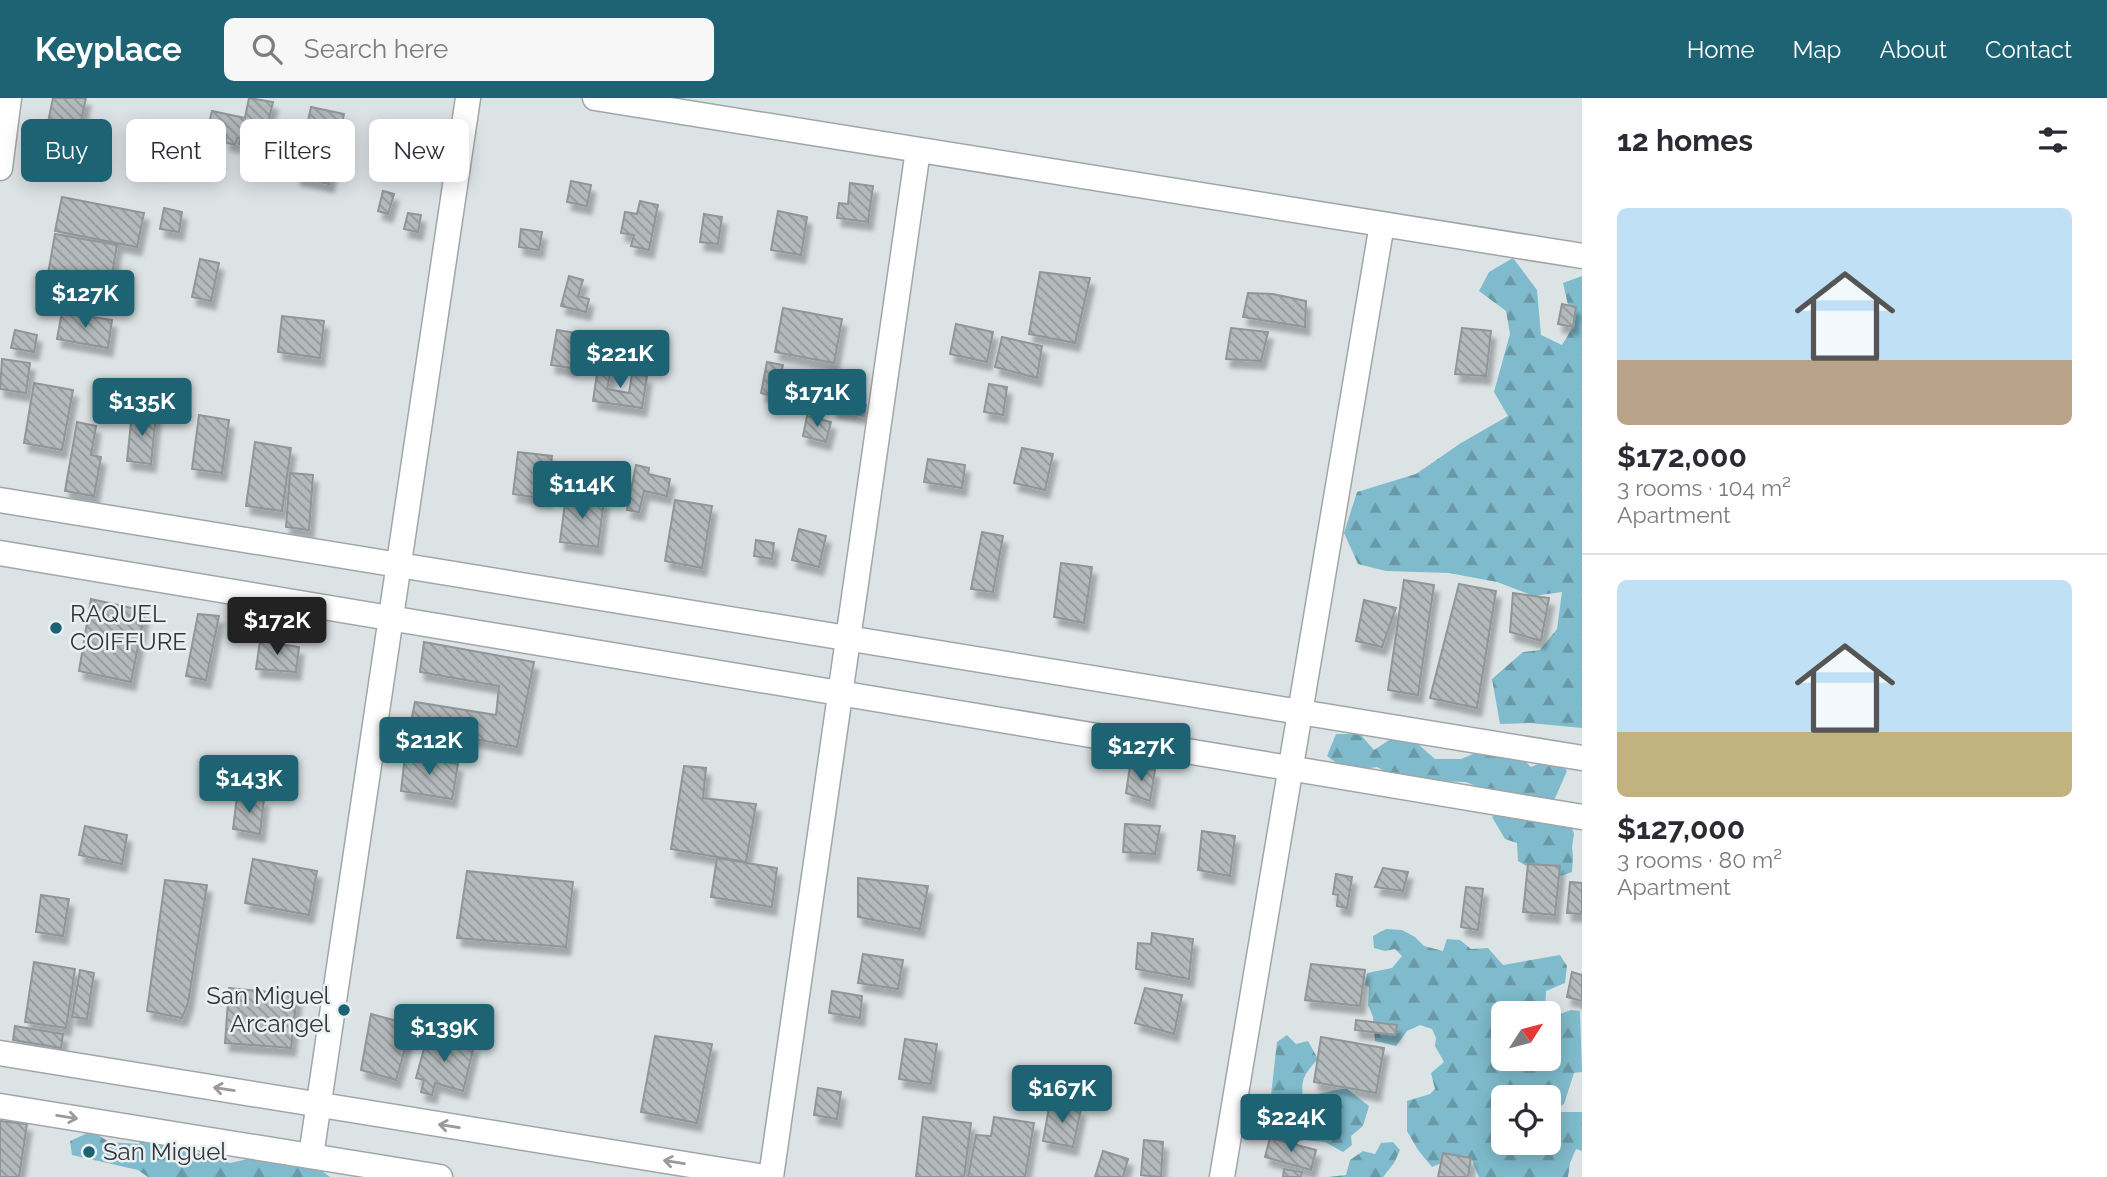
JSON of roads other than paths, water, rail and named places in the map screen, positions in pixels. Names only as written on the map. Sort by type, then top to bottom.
[{"type":"street","points":[[0,168],[9,98]]},
{"type":"street","points":[[311,1156],[468,98]]},
{"type":"street","points":[[595,98],[1582,256]]},
{"type":"street","points":[[771,1177],[918,150]]},
{"type":"street","points":[[1223,1177],[1382,224]]},
{"type":"street","points":[[0,500],[1582,758]]},
{"type":"street","points":[[0,553],[1582,817]]},
{"type":"street","points":[[0,1053],[765,1177]]},
{"type":"street","points":[[0,1107],[440,1177]]},
{"type":"place","name":"RAQUEL COIFFURE","points":[[56,628]]},
{"type":"place","name":"San Miguel Arcangel","points":[[344,1010]]},
{"type":"place","name":"San Miguel","points":[[89,1152]]}]
